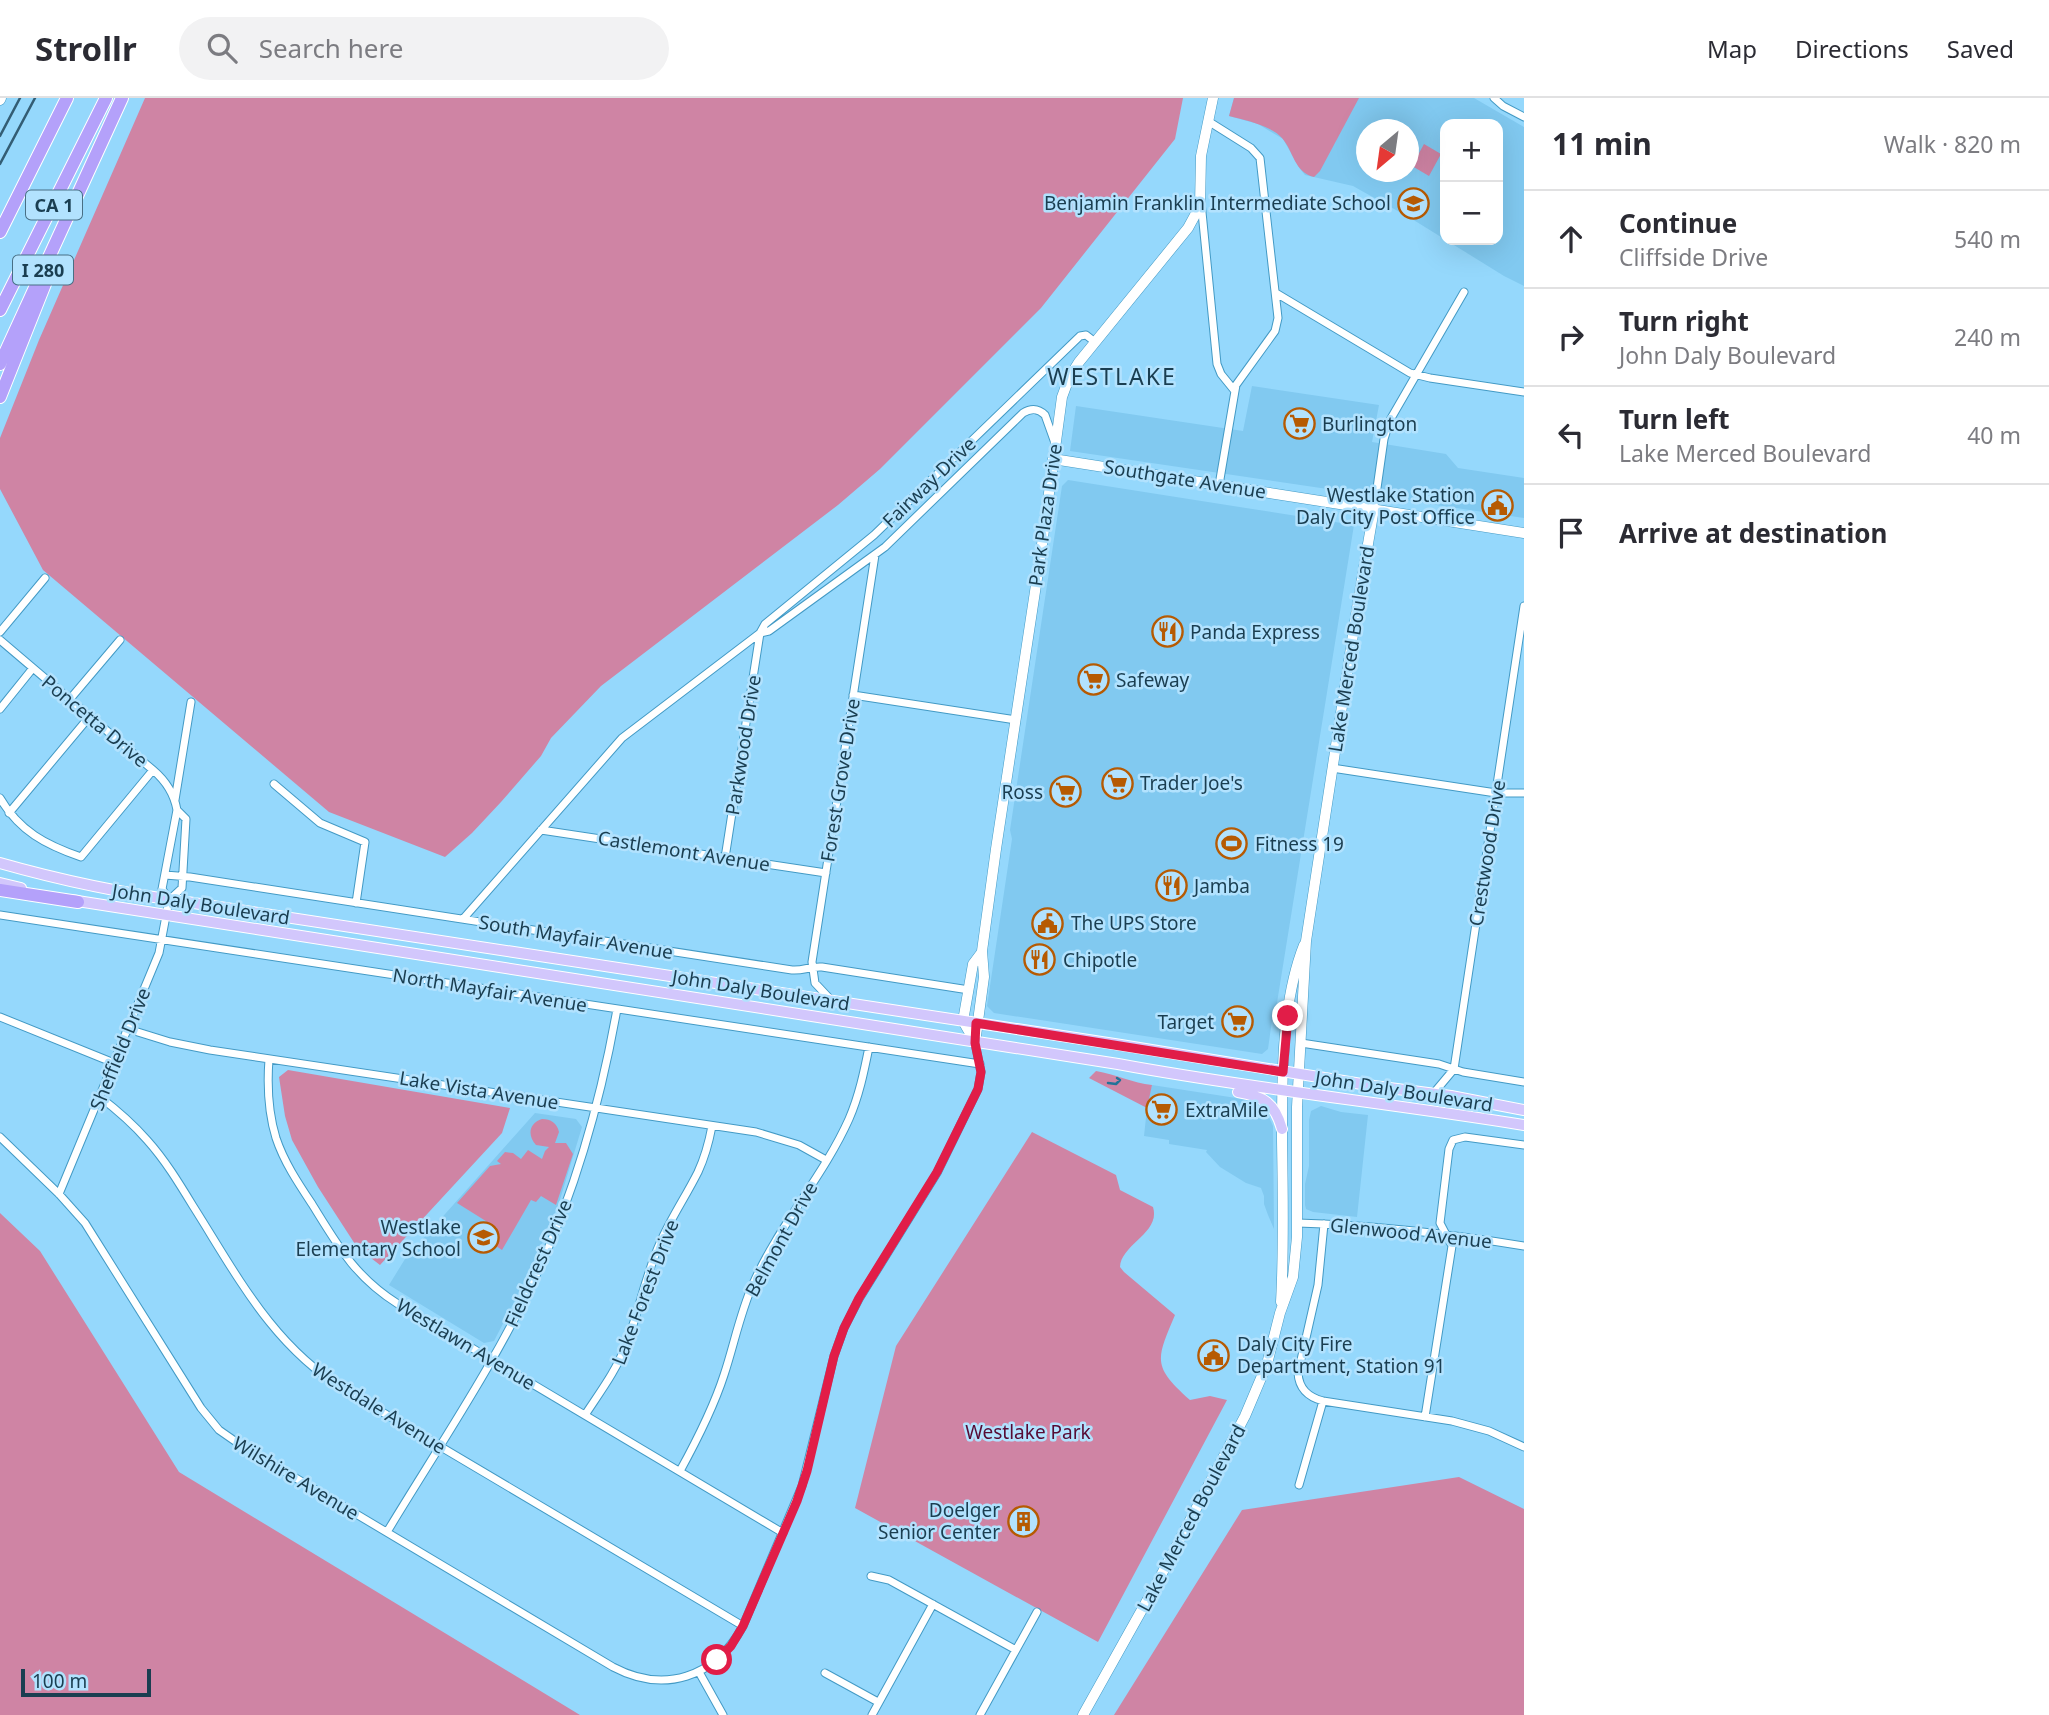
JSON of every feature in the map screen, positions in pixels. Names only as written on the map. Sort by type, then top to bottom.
[{"type":"highway","name":"I 280","points":[[0,232],[66,98]]},
{"type":"highway","name":"CA 1","points":[[0,310],[106,98]]},
{"type":"highway","name":"I 280","points":[[0,364],[122,98]]},
{"type":"highway","points":[[0,397],[86,176]]},
{"type":"highway","points":[[0,890],[78,902]]},
{"type":"main road","name":"John Daly Boulevard","points":[[0,863],[88,887],[144,897],[831,1000],[1524,1110]]},
{"type":"main road","name":"John Daly Boulevard","points":[[0,883],[78,902],[1161,1073],[1524,1125]]},
{"type":"main road","points":[[1161,1073],[1184,1084],[1257,1096],[1274,1110],[1282,1129]]},
{"type":"street","name":"Park Plaza Drive","points":[[975,1043],[984,977],[982,951],[1062,397],[1069,378],[1095,342],[1198,213],[1200,167],[1213,98]]},
{"type":"street","points":[[1494,98],[1524,117]]},
{"type":"street","points":[[1208,121],[1256,152],[1262,164],[1278,318],[1277,327],[1242,374],[1234,390],[1219,485]]},
{"type":"street","points":[[1200,198],[1219,369],[1234,390]]},
{"type":"street","name":"Lake Merced Boulevard","points":[[1083,1715],[1169,1562],[1245,1416],[1267,1364],[1280,1313],[1293,1278],[1298,1223],[1298,1094],[1306,941],[1388,426],[1464,292]]},
{"type":"street","points":[[1276,293],[1405,371],[1524,392]]},
{"type":"street","name":"Fairway Drive","points":[[463,919],[622,738],[760,633],[765,624],[883,526],[1080,336],[1086,335],[1095,342]]},
{"type":"street","name":"Fairway Drive","points":[[760,633],[769,631],[875,555],[1027,410],[1037,409],[1045,415],[1055,444]]},
{"type":"street","name":"Southgate Avenue","points":[[1053,459],[1524,533]]},
{"type":"street","name":"Forest Grove Drive","points":[[812,966],[875,555]]},
{"type":"street","points":[[0,632],[45,578]]},
{"type":"street","name":"Crestwood Drive","points":[[1454,1069],[1524,606]]},
{"type":"street","name":"Parkwood Drive","points":[[725,858],[760,633]]},
{"type":"street","name":"Poncetta Drive","points":[[0,640],[167,784],[177,810],[162,889],[169,900],[182,888],[186,819],[177,810]]},
{"type":"street","points":[[70,699],[120,640]]},
{"type":"street","points":[[0,709],[33,668]]},
{"type":"street","points":[[853,695],[1016,720]]},
{"type":"street","points":[[175,800],[191,702]]},
{"type":"street","points":[[9,813],[90,716]]},
{"type":"street","points":[[1332,768],[1496,793],[1524,793]]},
{"type":"street","points":[[0,798],[22,827],[41,840],[81,857],[153,770]]},
{"type":"street","points":[[274,784],[320,823],[365,842],[356,903]]},
{"type":"street","name":"Castlemont Avenue","points":[[541,830],[826,873]]},
{"type":"street","name":"South Mayfair Avenue","points":[[164,875],[798,971],[812,966],[969,990]]},
{"type":"street","name":"Sheffield Drive","points":[[59,1194],[159,953],[169,900]]},
{"type":"street","name":"North Mayfair Avenue","points":[[0,915],[980,1064]]},
{"type":"street","name":"Lake Merced Boulevard","points":[[1280,1313],[1283,1253],[1283,1072],[1297,963],[1306,941]]},
{"type":"street","name":"Park Plaza Drive","points":[[963,1021],[973,964],[982,951]]},
{"type":"street","points":[[812,966],[815,983],[831,1000]]},
{"type":"street","name":"Fieldcrest Drive","points":[[387,1532],[491,1359],[526,1296],[550,1243],[580,1164],[596,1108],[617,1009]]},
{"type":"street","points":[[0,1017],[114,1063]]},
{"type":"street","points":[[723,1715],[699,1672],[724,1653],[743,1626],[802,1486],[834,1356],[844,1328],[859,1298],[947,1155],[978,1089],[980,1064],[975,1043],[963,1021]]},
{"type":"street","name":"Lake Vista Avenue","points":[[128,1029],[190,1047],[756,1132],[786,1140],[826,1160]]},
{"type":"street","points":[[1301,1043],[1438,1064],[1524,1082]]},
{"type":"street","name":"Belmont Drive","points":[[680,1471],[702,1431],[719,1391],[753,1282],[843,1131],[854,1107],[869,1047]]},
{"type":"street","name":"Westlawn Avenue","points":[[269,1059],[268,1093],[276,1139],[291,1171],[341,1251],[366,1281],[491,1359],[783,1533]]},
{"type":"street","points":[[1433,1094],[1454,1069]]},
{"type":"street","name":"Westdale Avenue","points":[[100,1097],[136,1128],[159,1155],[256,1306],[286,1344],[310,1366],[333,1383],[743,1626]]},
{"type":"street","name":"Lake Forest Drive","points":[[585,1415],[620,1359],[633,1326],[652,1261],[704,1159],[712,1126]]},
{"type":"street","name":"Wilshire Avenue","points":[[0,1137],[85,1223],[201,1408],[219,1430],[623,1672],[634,1677],[657,1680],[680,1678],[699,1672]]},
{"type":"street","points":[[1425,1416],[1451,1246],[1440,1223],[1449,1149],[1453,1140],[1465,1137],[1524,1145]]},
{"type":"street","points":[[1283,1207],[1298,1223],[1291,1230],[1283,1253]]},
{"type":"street","name":"Glenwood Avenue","points":[[1298,1223],[1524,1246]]},
{"type":"street","points":[[1324,1224],[1318,1285],[1298,1373],[1306,1392],[1323,1401],[1471,1425],[1524,1447]]},
{"type":"street","points":[[1298,1485],[1323,1401]]},
{"type":"street","points":[[871,1576],[889,1580],[1016,1650]]},
{"type":"street","points":[[872,1715],[933,1604]]},
{"type":"street","points":[[980,1715],[1037,1612]]},
{"type":"street","points":[[825,1673],[878,1702]]},
{"type":"shaded area","name":"Benjamin Franklin Intermediate School","points":[[1234,98],[1474,98],[1524,127],[1524,286],[1454,245],[1503,245],[1503,119],[1440,119],[1440,236],[1353,186],[1305,175],[1283,139],[1258,124],[1229,116]]},
{"type":"shaded area","points":[[1252,386],[1379,405],[1372,442],[1446,454],[1458,468],[1524,478],[1524,518],[1070,451],[1076,406],[1243,431]]},
{"type":"shaded area","points":[[1068,480],[1354,525],[1276,1009],[1273,1013],[1268,1049],[1262,1054],[994,1013],[987,1006],[1012,839],[1010,830],[1062,486]]},
{"type":"shaded area","points":[[1152,1085],[1249,1100],[1266,1111],[1273,1126],[1274,1229],[1261,1188],[1246,1183],[1220,1167],[1207,1150],[1169,1144],[1169,1140],[1144,1136]]},
{"type":"shaded area","points":[[1321,1106],[1341,1112],[1368,1115],[1357,1217],[1306,1209],[1309,1120],[1311,1111]]},
{"type":"shaded area","name":"Westlake Elementary School","points":[[535,1113],[576,1119],[582,1127],[558,1206],[530,1271],[494,1341],[484,1343],[389,1285],[405,1259]]},
{"type":"green space","points":[[145,98],[1183,98],[1175,139],[1041,308],[880,469],[838,505],[601,686],[551,738],[541,756],[501,802],[445,857],[329,812],[43,570],[0,489],[0,438],[39,340]]},
{"type":"green space","points":[[1234,98],[1359,98],[1320,171],[1314,177],[1302,171],[1278,134],[1258,124],[1229,116]]},
{"type":"green space","points":[[1424,144],[1440,153],[1429,176],[1419,170],[1419,153]]},
{"type":"green space","points":[[288,1070],[510,1108],[502,1133],[380,1265],[367,1255],[364,1258],[318,1187],[292,1140],[279,1077]]},
{"type":"green space","points":[[1096,1071],[1152,1085],[1147,1108],[1089,1078]]},
{"type":"green space","points":[[542,1119],[555,1124],[559,1132],[555,1143],[566,1143],[573,1154],[556,1205],[541,1196],[536,1202],[531,1200],[502,1250],[490,1242],[497,1228],[457,1203],[490,1166],[501,1164],[497,1161],[505,1152],[513,1153],[521,1159],[528,1150],[542,1159],[549,1147],[536,1145],[531,1130],[534,1123]]},
{"type":"green space","name":"Westlake Park","points":[[1032,1132],[1116,1175],[1120,1190],[1153,1207],[1151,1224],[1127,1252],[1120,1267],[1175,1315],[1161,1353],[1161,1362],[1169,1379],[1190,1400],[1210,1396],[1227,1400],[1098,1642],[855,1508],[896,1346]]},
{"type":"green space","points":[[0,1213],[40,1251],[179,1472],[580,1715],[0,1715]]},
{"type":"green space","points":[[1459,1477],[1524,1509],[1524,1715],[1114,1715],[1242,1510]]},
{"type":"waterway","points":[[1108,1083],[1116,1084],[1120,1080],[1117,1078]]},
{"type":"railway","points":[[0,136],[20,98]]},
{"type":"railway","points":[[0,164],[35,98]]},
{"type":"place","name":"Benjamin Franklin Intermediate School","points":[[1414,203]]},
{"type":"place","name":"Burlington","points":[[1299,424]]},
{"type":"place","name":"Westlake Station Daly City Post Office","points":[[1498,506]]},
{"type":"place","name":"Panda Express","points":[[1167,632]]},
{"type":"place","name":"Safeway","points":[[1093,680]]},
{"type":"place","name":"Trader Joe's","points":[[1117,783]]},
{"type":"place","name":"Ross","points":[[1066,792]]},
{"type":"place","name":"Fitness 19","points":[[1232,844]]},
{"type":"place","name":"Jamba","points":[[1171,886]]},
{"type":"place","name":"The UPS Store","points":[[1048,923]]},
{"type":"place","name":"Chipotle","points":[[1040,960]]},
{"type":"place","name":"Target","points":[[1237,1022]]},
{"type":"place","name":"ExtraMile","points":[[1162,1110]]},
{"type":"place","name":"Westlake Elementary School","points":[[484,1238]]},
{"type":"place","name":"Daly City Fire Department, Station 91","points":[[1214,1355]]},
{"type":"place","name":"Doelger Senior Center","points":[[1023,1521]]},
{"type":"district","name":"WESTLAKE","points":[[1112,376]]},
{"type":"route","points":[[717,1660],[731,1646],[743,1626],[797,1501],[807,1471],[834,1356],[844,1328],[859,1298],[937,1172],[978,1089],[981,1072],[975,1043],[976,1023],[1283,1072],[1288,1016]]}]
